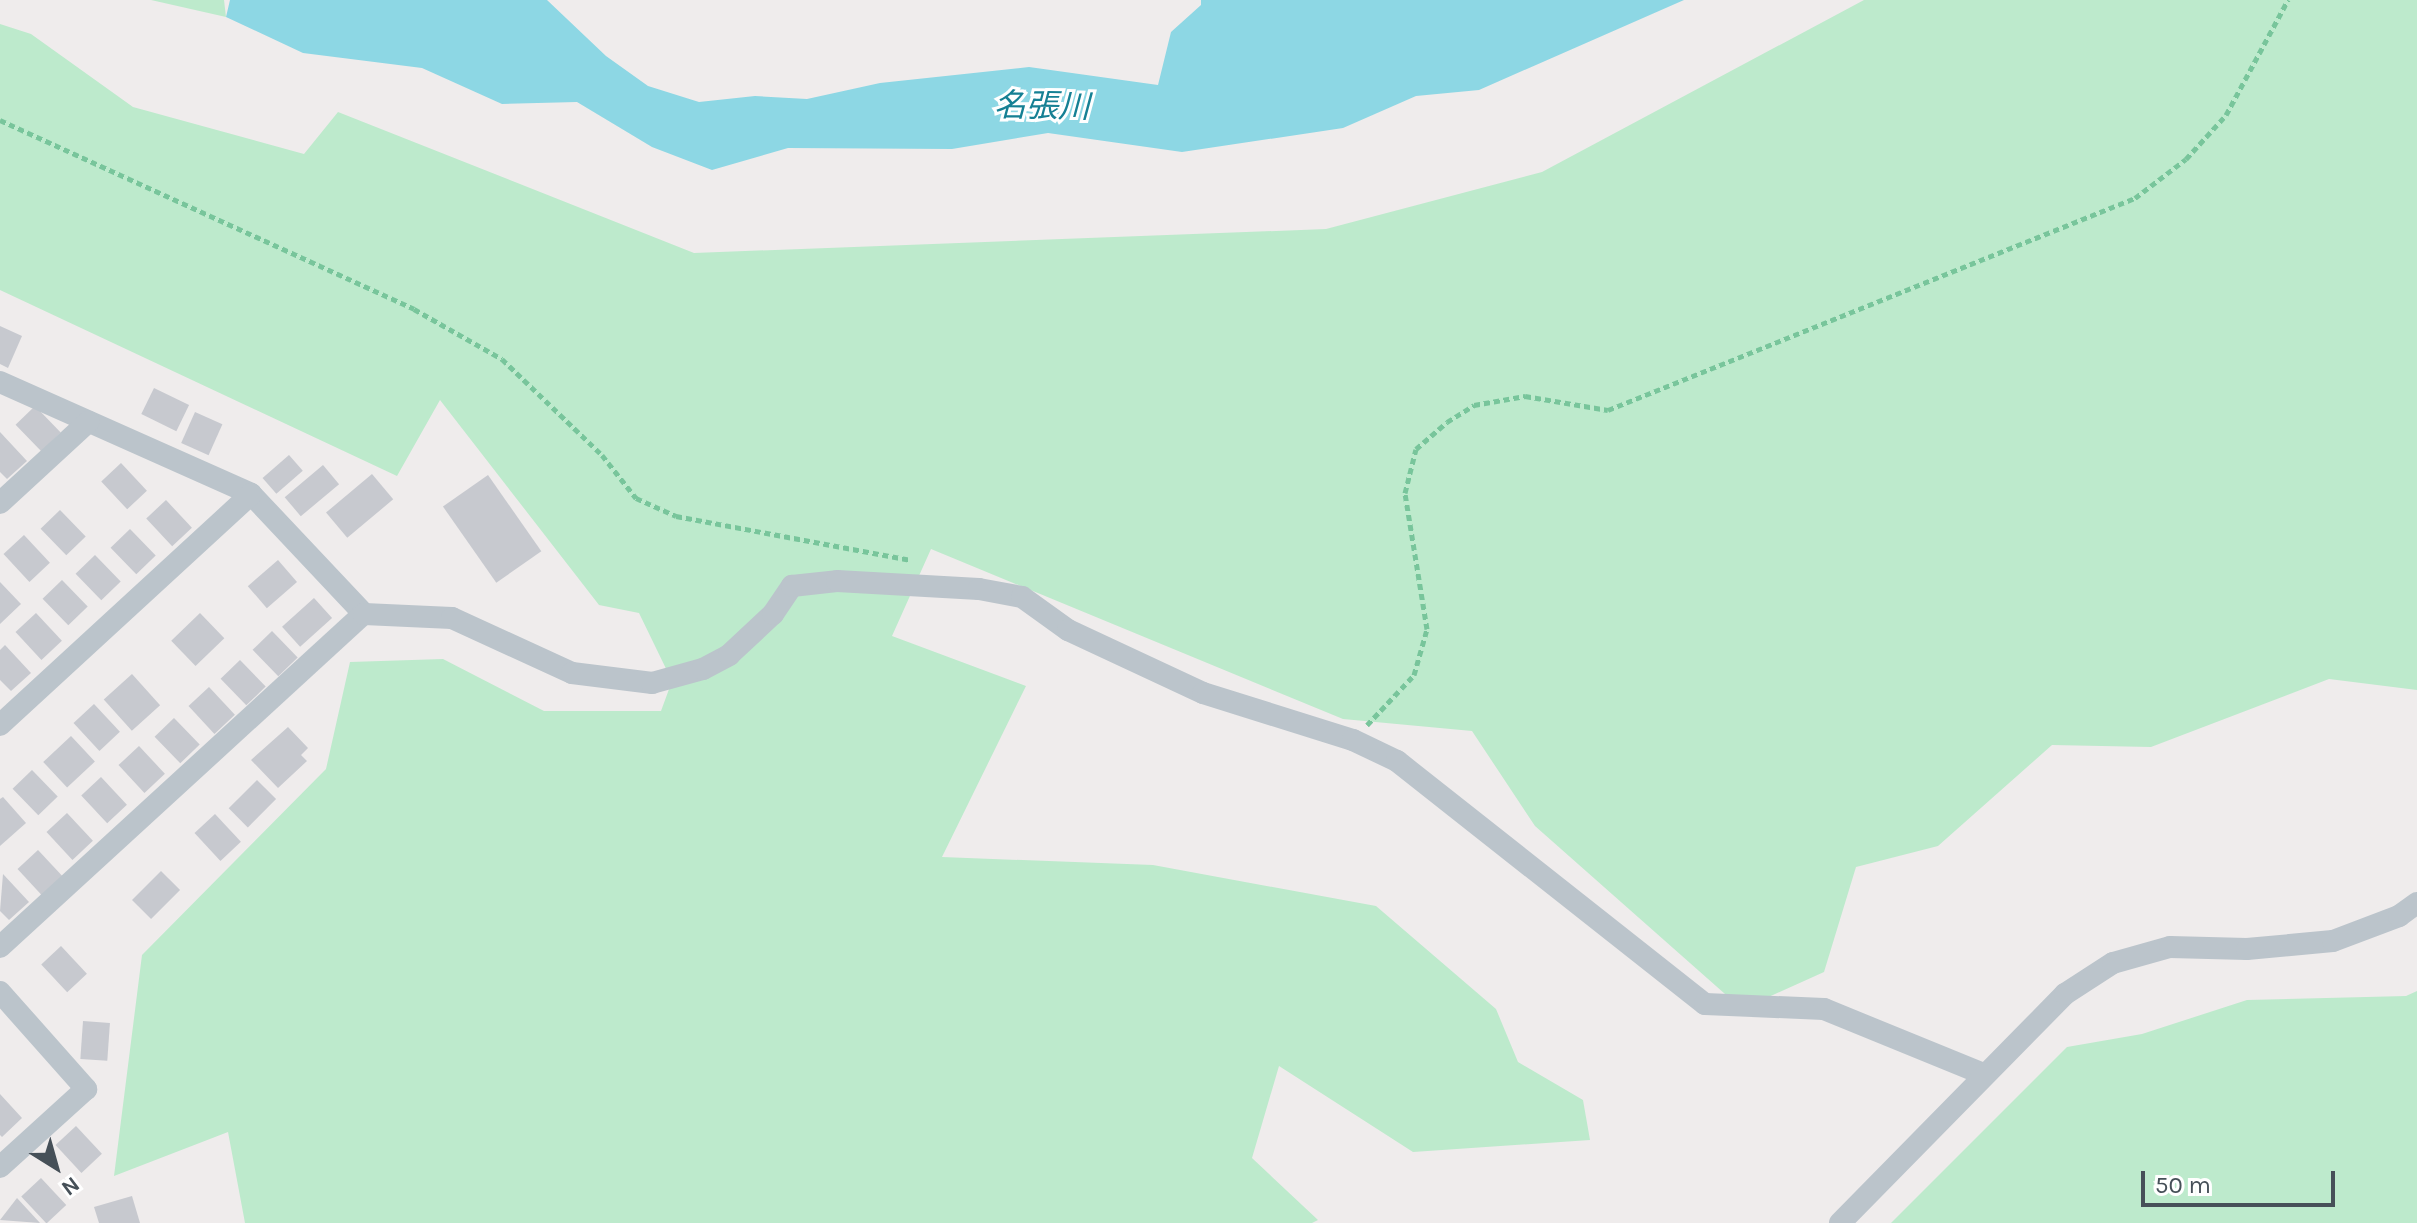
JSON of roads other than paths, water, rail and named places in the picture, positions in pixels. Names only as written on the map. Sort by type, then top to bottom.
[{"type":"street","points":[[0,382],[251,494],[364,614],[452,618],[572,673],[652,683],[729,655],[773,614],[792,586],[837,581],[979,589],[1022,597],[1068,630],[1203,693],[1353,740],[1427,779],[1589,916],[1705,1004],[1824,1009],[1983,1074]]},
{"type":"street","points":[[0,503],[88,422]]},
{"type":"street","points":[[0,725],[251,494]]},
{"type":"street","points":[[0,947],[364,614]]},
{"type":"street","points":[[1840,1223],[1983,1074],[2065,994],[2113,963],[2170,947],[2247,949],[2333,941],[2399,916],[2417,903]]},
{"type":"street","points":[[0,992],[86,1089],[0,1167]]},
{"type":"water","name":"名張川","points":[[230,0],[547,0],[606,56],[648,86],[699,102],[755,96],[807,99],[880,83],[1029,67],[1158,85],[1171,32],[1201,5],[1201,0],[1684,0],[1479,90],[1416,96],[1343,128],[1182,152],[1048,133],[952,149],[788,148],[712,170],[652,147],[577,102],[502,104],[422,68],[303,53],[226,17]]}]
